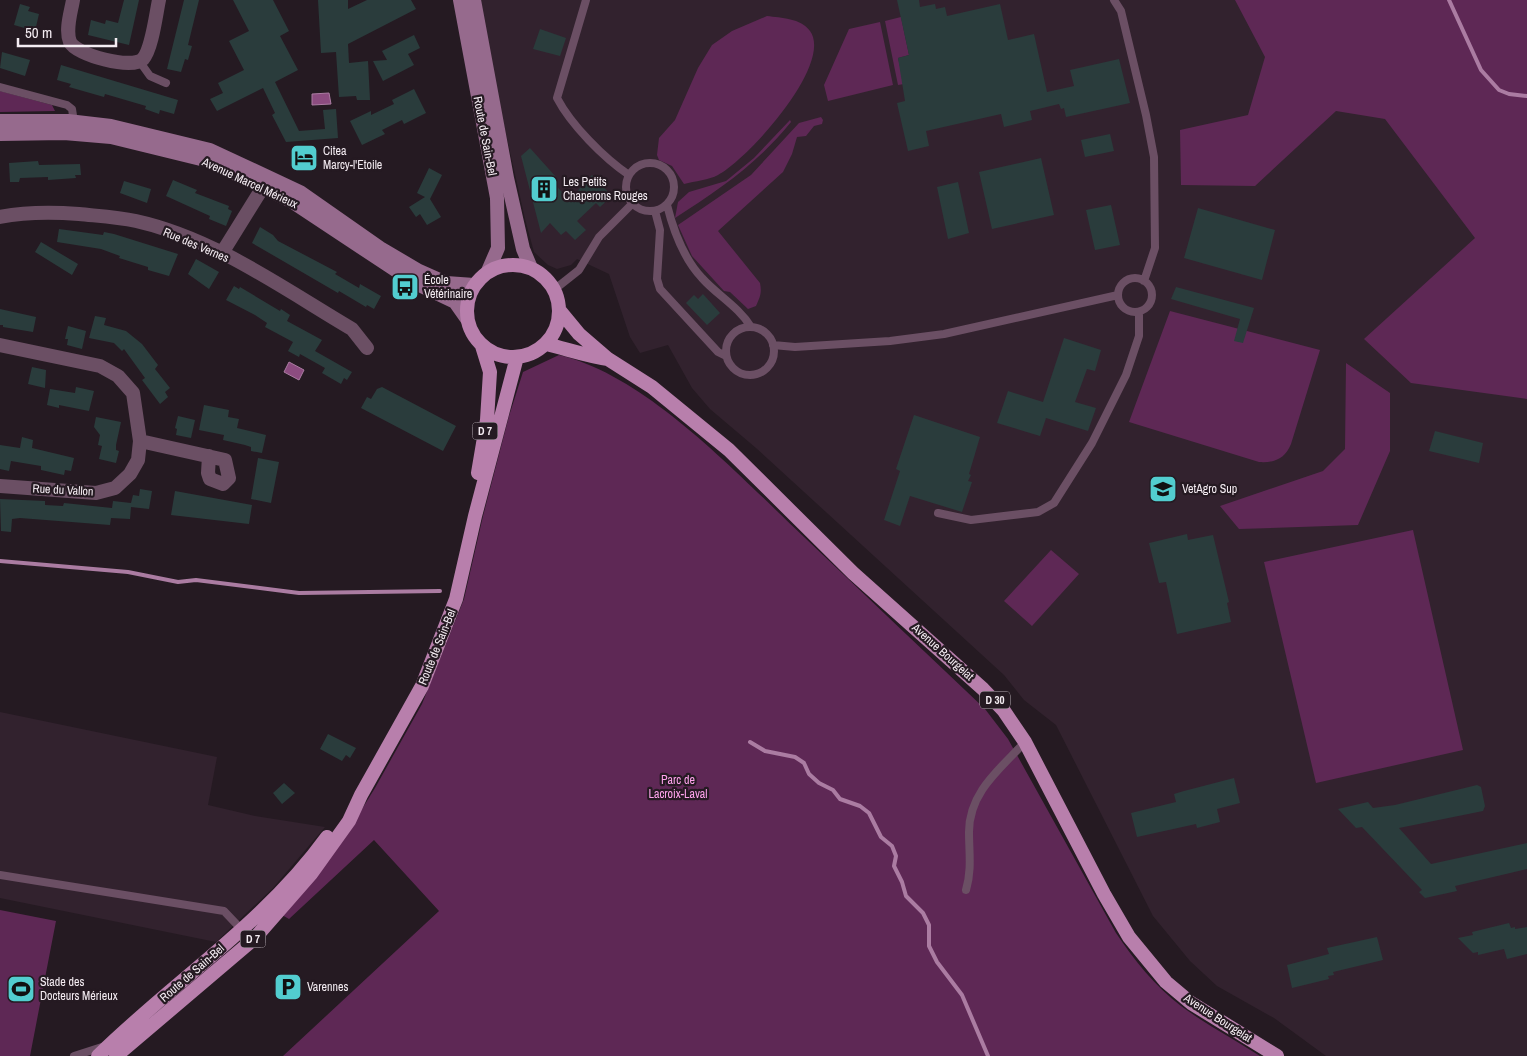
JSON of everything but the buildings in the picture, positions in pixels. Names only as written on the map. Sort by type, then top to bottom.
[{"type":"main road","name":"Route de Sain-Bel","points":[[460,0],[497,198],[498,248],[488,271]]},
{"type":"main road","name":"Route de Sain-Bel","points":[[474,0],[507,178],[523,249],[532,268]]},
{"type":"main road","name":"Avenue Marcel Mérieux","points":[[0,121],[74,122],[111,126],[210,150],[300,192],[380,248],[419,271],[446,283],[474,285]]},
{"type":"main road","name":"Avenue Marcel Mérieux","points":[[0,134],[64,133],[111,137],[209,162],[291,201],[415,283],[455,302],[467,319]]},
{"type":"main road","points":[[517,264],[532,268],[545,277],[555,290],[560,311],[554,334],[536,352],[517,358],[492,353],[482,346],[472,334],[467,319],[466,307],[474,285],[488,271],[502,265],[517,264]]},
{"type":"main road","name":"Avenue Bourgelat","points":[[560,311],[579,334],[608,359],[652,387],[729,450],[853,573],[984,689],[1004,710],[1026,742],[1100,886],[1130,937],[1166,982],[1185,998],[1277,1056]]},
{"type":"main road","name":"Avenue Bourgelat","points":[[546,344],[573,350],[590,357],[608,359]]},
{"type":"main road","name":"Route de Sain-Bel","points":[[475,516],[478,476],[487,420],[490,372],[482,346]]},
{"type":"main road","name":"Route de Sain-Bel","points":[[98,1056],[113,1050],[255,938],[312,874],[349,821],[360,795],[422,686],[458,592],[475,516],[517,358]]},
{"type":"main road","name":"Route de Sain-Bel","points":[[113,1050],[242,930],[299,871],[360,795]]},
{"type":"street","points":[[73,0],[68,36],[75,49],[127,64],[140,62],[148,51],[160,0]]},
{"type":"street","points":[[222,253],[263,187]]},
{"type":"street","name":"Rue des Vernes","points":[[0,218],[57,212],[136,221],[187,238],[222,253],[352,329],[367,348]]},
{"type":"street","name":"Rue du Vallon","points":[[0,345],[100,366],[118,376],[133,393],[140,441],[138,460],[130,474],[115,488],[96,493],[0,486]]},
{"type":"street","points":[[140,441],[209,456]]},
{"type":"lane","points":[[586,0],[558,98],[565,114],[617,167],[629,175]]},
{"type":"lane","points":[[1114,0],[1121,11],[1154,157],[1156,248],[1144,281]]},
{"type":"lane","points":[[140,62],[150,76],[166,83]]},
{"type":"lane","points":[[0,87],[67,105],[72,109],[74,122]]},
{"type":"lane","points":[[645,163],[659,165],[666,169],[674,181],[674,195],[667,205],[656,211],[643,211],[632,204],[626,190],[629,175],[638,166],[645,163]]},
{"type":"lane","points":[[555,290],[579,270],[599,237],[632,204]]},
{"type":"lane","points":[[667,205],[682,247],[700,277],[746,318],[751,327]]},
{"type":"lane","points":[[656,211],[660,230],[657,279],[660,288],[718,352],[726,356],[735,370],[746,374],[759,373],[771,362],[773,345],[765,332],[751,327],[743,328],[731,335],[726,349],[726,356]]},
{"type":"lane","points":[[773,345],[795,347],[890,341],[944,334],[1118,295],[1125,282],[1134,278],[1144,281],[1151,290],[1151,301],[1144,310],[1138,312],[1124,308],[1118,295]]},
{"type":"lane","points":[[938,513],[972,520],[1038,512],[1054,502],[1092,443],[1126,375],[1139,336],[1138,312]]},
{"type":"lane","points":[[966,890],[971,874],[969,830],[971,807],[984,785],[1026,742]]},
{"type":"lane","points":[[0,875],[224,911],[242,930]]},
{"type":"lane","points":[[74,1056],[113,1050]]},
{"type":"shaded area","name":"VetAgro Sup","points":[[476,0],[1442,0],[1527,100],[1527,1056],[1326,1056],[1274,1018],[1217,986],[1190,961],[1153,916],[1056,725],[1024,700],[1004,675],[756,448],[710,409],[692,388],[668,345],[640,353],[630,337],[609,274],[577,259],[571,265],[557,269],[548,265],[534,252]]},
{"type":"shaded area","points":[[329,93],[331,104],[312,105],[312,94]]},
{"type":"shaded area","points":[[289,362],[304,370],[299,380],[284,372]]},
{"type":"shaded area","points":[[0,712],[217,757],[208,805],[255,816],[325,827],[273,888],[216,942],[0,898]]},
{"type":"green space","points":[[1235,0],[1527,0],[1527,399],[1411,383],[1364,339],[1475,238],[1385,119],[1336,111],[1255,186],[1181,185],[1180,130],[1248,115],[1265,57]]},
{"type":"green space","points":[[767,16],[796,21],[810,31],[814,46],[810,65],[784,110],[748,151],[718,175],[684,184],[672,166],[659,160],[657,155],[659,138],[675,120],[698,68],[712,45],[732,31]]},
{"type":"green space","points":[[901,17],[909,55],[898,58],[904,84],[898,85],[885,21]]},
{"type":"green space","points":[[880,22],[893,85],[828,101],[824,85],[849,29]]},
{"type":"green space","points":[[0,91],[52,105],[55,111],[0,112]]},
{"type":"green space","points":[[821,117],[823,120],[822,124],[814,126],[806,136],[797,137],[792,154],[783,172],[718,231],[760,283],[761,290],[756,306],[748,309],[730,292],[724,291],[692,256],[678,225],[751,175],[799,123]]},
{"type":"green space","points":[[790,120],[791,122],[765,151],[737,175],[675,218],[678,202],[689,192],[726,181],[754,158]]},
{"type":"green space","points":[[1170,311],[1320,350],[1291,444],[1282,457],[1274,461],[1259,462],[1129,422]]},
{"type":"green space","name":"Parc de Lacroix-Laval","points":[[559,355],[592,366],[626,384],[658,405],[690,431],[750,485],[985,709],[1008,739],[1116,933],[1138,963],[1162,990],[1181,1006],[1260,1056],[283,1056],[439,911],[374,840],[289,919],[282,915],[344,838],[375,788],[422,704],[464,599],[483,516],[509,416],[523,372]]},
{"type":"green space","points":[[1346,363],[1390,393],[1390,451],[1358,525],[1239,529],[1220,506],[1323,471],[1345,449]]},
{"type":"green space","points":[[1413,530],[1463,750],[1316,783],[1264,562]]},
{"type":"green space","points":[[1051,550],[1079,574],[1032,626],[1004,601]]},
{"type":"green space","name":"Stade des Docteurs Mérieux","points":[[0,910],[56,921],[30,1056],[0,1056]]},
{"type":"waterway","points":[[1449,0],[1481,70],[1499,90],[1509,94],[1527,96]]},
{"type":"waterway","points":[[0,561],[128,572],[178,582],[196,580],[299,593],[440,591]]},
{"type":"waterway","points":[[750,742],[765,751],[795,757],[804,763],[809,774],[819,783],[833,790],[840,799],[860,806],[869,813],[881,837],[892,846],[896,856],[894,866],[906,896],[923,913],[929,925],[929,946],[937,962],[962,995],[988,1056]]},
{"type":"place","name":"Citea Marcy-l'Etoile","points":[[304,158]]},
{"type":"place","name":"Les Petits Chaperons Rouges","points":[[544,189]]},
{"type":"place","name":"École Vétérinaire","points":[[405,287]]},
{"type":"place","name":"VetAgro Sup","points":[[1163,489]]},
{"type":"place","name":"Varennes","points":[[288,987]]},
{"type":"place","name":"Stade des Docteurs Mérieux","points":[[21,989]]}]
